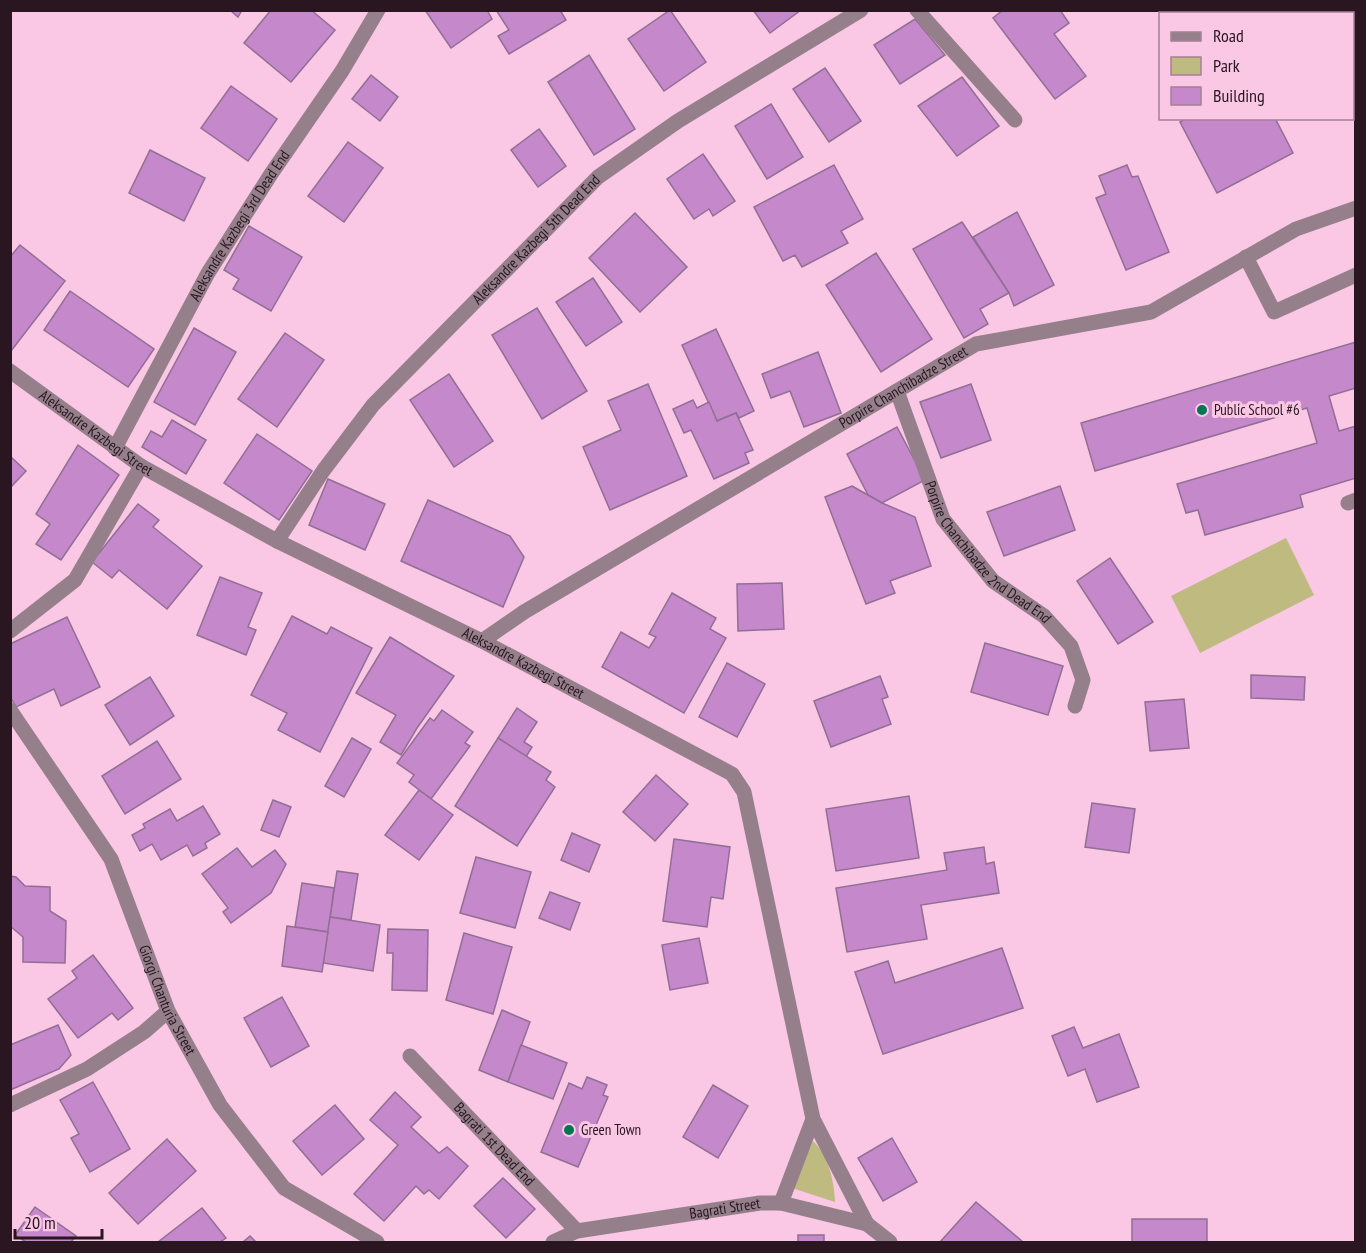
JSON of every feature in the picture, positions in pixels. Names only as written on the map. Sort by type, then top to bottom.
[{"type":"street","name":"Aleksandre Kazbegi 3rd Dead End","points":[[115,448],[208,273],[271,174],[342,71],[378,10]]},
{"type":"street","name":"Aleksandre Kazbegi 5th Dead End","points":[[278,541],[323,471],[373,405],[598,177],[678,121],[861,10]]},
{"type":"street","points":[[917,10],[1015,120]]},
{"type":"street","name":"Porpire Chanchibadze Street","points":[[482,641],[524,612],[976,344],[1151,312],[1296,229],[1356,208]]},
{"type":"street","points":[[1246,257],[1274,312],[1356,276]]},
{"type":"street","name":"Aleksandre Kazbegi Street","points":[[10,371],[141,466],[278,541],[482,641],[732,774],[744,792],[813,1119],[867,1224]]},
{"type":"street","name":"Porpire Chanchibadze 2nd Dead End","points":[[897,391],[943,519],[993,581],[1044,616],[1071,646],[1083,680],[1075,706]]},
{"type":"street","points":[[10,631],[75,580],[141,466]]},
{"type":"street","name":"Giorgi Chanturia Street","points":[[10,710],[111,859],[168,1011],[220,1105],[284,1188],[377,1242]]},
{"type":"street","points":[[10,1105],[87,1069],[144,1032],[168,1011]]},
{"type":"street","name":"Bagrati 1st Dead End","points":[[411,1056],[577,1230]]},
{"type":"street","points":[[781,1203],[813,1119]]},
{"type":"street","name":"Bagrati Street","points":[[553,1242],[577,1230],[760,1203],[781,1203],[867,1224],[890,1242]]},
{"type":"green space","points":[[1286,538],[1314,595],[1200,653],[1171,596]]},
{"type":"green space","points":[[813,1141],[823,1154],[830,1170],[835,1202],[792,1188]]},
{"type":"building","points":[[230,10],[242,10],[238,17]]},
{"type":"building","points":[[271,10],[311,10],[335,30],[291,82],[244,43]]},
{"type":"building","points":[[425,10],[487,10],[492,19],[451,48]]},
{"type":"building","points":[[496,10],[560,10],[566,20],[509,54],[498,36],[509,30]]},
{"type":"building","points":[[670,10],[706,62],[664,91],[628,39]]},
{"type":"building","points":[[753,10],[801,10],[770,33]]},
{"type":"building","points":[[1003,10],[1060,10],[1069,23],[1054,34],[1086,76],[1055,99],[993,18]]},
{"type":"building","points":[[1267,10],[1310,10],[1308,12],[1268,12]]},
{"type":"building","points":[[915,19],[945,55],[900,84],[874,45]]},
{"type":"building","points":[[589,55],[635,129],[594,155],[548,82]]},
{"type":"building","points":[[825,68],[861,121],[829,142],[793,89]]},
{"type":"building","points":[[371,75],[398,97],[380,121],[352,99]]},
{"type":"building","points":[[962,77],[999,126],[957,156],[918,106]]},
{"type":"building","points":[[231,86],[277,119],[248,161],[201,128]]},
{"type":"building","points":[[771,104],[803,157],[767,179],[735,126]]},
{"type":"building","points":[[1184,120],[1276,120],[1293,153],[1217,193],[1180,122]]},
{"type":"building","points":[[539,129],[566,166],[538,187],[511,150]]},
{"type":"building","points":[[348,142],[383,168],[344,222],[308,196]]},
{"type":"building","points":[[150,150],[205,178],[184,221],[129,193]]},
{"type":"building","points":[[703,154],[735,201],[713,216],[709,209],[694,219],[667,179]]},
{"type":"building","points":[[834,165],[863,219],[841,231],[848,243],[802,267],[795,255],[783,261],[754,207]]},
{"type":"building","points":[[1127,165],[1132,177],[1138,176],[1169,252],[1126,270],[1096,198],[1106,194],[1099,176]]},
{"type":"building","points":[[1017,212],[1054,285],[1014,306],[1009,293],[973,237]]},
{"type":"building","points":[[635,213],[687,267],[640,312],[589,258]]},
{"type":"building","points":[[962,222],[1009,293],[980,309],[988,324],[964,338],[913,249]]},
{"type":"building","points":[[249,226],[302,257],[271,311],[233,289],[239,279],[224,270]]},
{"type":"building","points":[[20,245],[65,281],[11,351],[10,257]]},
{"type":"building","points":[[876,253],[932,339],[881,372],[826,285]]},
{"type":"building","points":[[593,278],[622,322],[586,346],[556,302]]},
{"type":"building","points":[[70,291],[154,349],[128,387],[44,330]]},
{"type":"building","points":[[537,308],[587,391],[542,419],[492,335]]},
{"type":"building","points":[[194,328],[236,352],[195,425],[154,402]]},
{"type":"building","points":[[716,329],[754,411],[739,418],[736,413],[717,421],[682,345]]},
{"type":"building","points":[[285,333],[324,360],[277,427],[238,399]]},
{"type":"building","points":[[1356,342],[1356,388],[1329,396],[1339,431],[1356,426],[1356,478],[1300,495],[1303,507],[1205,535],[1198,510],[1186,513],[1177,484],[1317,443],[1307,408],[1095,471],[1081,423]]},
{"type":"building","points":[[818,352],[841,413],[804,427],[790,391],[771,398],[762,374]]},
{"type":"building","points":[[449,374],[493,441],[454,467],[410,400]]},
{"type":"building","points":[[648,384],[687,476],[610,510],[583,447],[621,430],[608,401]]},
{"type":"building","points":[[971,384],[991,440],[941,458],[920,402]]},
{"type":"building","points":[[693,400],[697,408],[709,402],[717,421],[736,413],[753,450],[745,453],[749,463],[714,479],[691,430],[684,433],[673,409]]},
{"type":"building","points":[[172,420],[206,440],[186,474],[142,447],[151,431],[162,437]]},
{"type":"building","points":[[897,427],[925,480],[882,503],[868,495],[847,454]]},
{"type":"building","points":[[257,434],[312,471],[279,520],[224,483]]},
{"type":"building","points":[[78,445],[119,475],[61,560],[36,544],[50,524],[36,514]]},
{"type":"building","points":[[10,456],[26,471],[10,488]]},
{"type":"building","points":[[328,479],[385,504],[365,550],[309,525]]},
{"type":"building","points":[[852,486],[882,503],[915,517],[931,566],[890,581],[895,593],[866,604],[825,497]]},
{"type":"building","points":[[1060,486],[1075,530],[1004,556],[987,512]]},
{"type":"building","points":[[428,500],[510,536],[524,557],[503,607],[401,561]]},
{"type":"building","points":[[138,504],[159,520],[153,527],[202,566],[167,609],[119,570],[112,578],[92,562]]},
{"type":"building","points":[[1110,558],[1153,622],[1118,644],[1077,581]]},
{"type":"building","points":[[220,577],[262,593],[248,627],[256,630],[246,655],[197,635]]},
{"type":"building","points":[[782,583],[784,629],[738,631],[737,584]]},
{"type":"building","points":[[672,593],[716,618],[710,629],[726,638],[684,713],[602,667],[621,632],[649,648],[656,637],[649,634]]},
{"type":"building","points":[[292,616],[327,634],[331,627],[372,648],[320,752],[278,730],[287,713],[251,695]]},
{"type":"building","points":[[67,617],[100,687],[61,706],[54,689],[16,707],[10,696],[10,644]]},
{"type":"building","points":[[390,637],[454,676],[401,755],[380,742],[396,715],[356,693]]},
{"type":"building","points":[[985,643],[1063,666],[1048,715],[971,692]]},
{"type":"building","points":[[727,663],[765,684],[737,737],[699,717]]},
{"type":"building","points":[[1251,675],[1305,677],[1304,700],[1251,698]]},
{"type":"building","points":[[880,676],[888,697],[882,699],[891,724],[831,747],[814,701]]},
{"type":"building","points":[[150,677],[174,716],[130,745],[105,705]]},
{"type":"building","points":[[1184,699],[1189,748],[1150,751],[1145,702]]},
{"type":"building","points":[[517,708],[537,722],[524,742],[532,747],[526,757],[498,738]]},
{"type":"building","points":[[442,710],[473,732],[465,743],[470,746],[431,799],[409,782],[414,775],[397,763],[430,718],[434,721]]},
{"type":"building","points":[[352,738],[371,749],[344,797],[325,786]]},
{"type":"building","points":[[498,738],[551,772],[546,780],[555,787],[517,846],[455,806]]},
{"type":"building","points":[[157,741],[181,779],[125,814],[102,776]]},
{"type":"building","points":[[656,775],[688,804],[655,841],[623,812]]},
{"type":"building","points":[[419,790],[453,815],[419,860],[385,835]]},
{"type":"building","points":[[909,796],[919,858],[836,871],[826,809]]},
{"type":"building","points":[[273,800],[291,807],[279,837],[261,830]]},
{"type":"building","points":[[1092,803],[1135,809],[1129,853],[1085,847]]},
{"type":"building","points":[[203,806],[220,834],[205,843],[207,848],[193,856],[187,845],[161,860],[152,844],[140,851],[132,835],[145,828],[143,824],[170,809],[177,821]]},
{"type":"building","points":[[572,833],[600,845],[589,872],[561,860]]},
{"type":"building","points":[[674,839],[730,847],[723,899],[711,897],[707,927],[663,921]]},
{"type":"building","points":[[984,847],[986,864],[994,862],[999,893],[921,905],[927,939],[847,952],[836,888],[947,870],[944,853]]},
{"type":"building","points":[[237,848],[252,867],[275,850],[286,864],[271,893],[231,923],[223,912],[228,908],[202,874]]},
{"type":"building","points":[[476,857],[531,872],[515,928],[460,913]]},
{"type":"building","points":[[337,871],[358,874],[351,920],[330,917]]},
{"type":"building","points":[[10,876],[16,877],[25,886],[50,887],[50,911],[66,921],[65,963],[23,962],[23,937],[10,926]]},
{"type":"building","points":[[302,883],[334,888],[328,932],[295,927]]},
{"type":"building","points":[[550,892],[580,903],[570,930],[539,918]]},
{"type":"building","points":[[330,917],[380,925],[373,971],[323,963]]},
{"type":"building","points":[[287,926],[328,932],[322,972],[282,966]]},
{"type":"building","points":[[388,929],[428,930],[427,991],[392,990],[393,953],[387,953]]},
{"type":"building","points":[[464,933],[512,947],[493,1014],[446,1000]]},
{"type":"building","points":[[699,938],[708,983],[670,990],[662,945]]},
{"type":"building","points":[[1002,948],[1023,1008],[883,1054],[855,972],[888,961],[895,983]]},
{"type":"building","points":[[93,955],[133,1008],[118,1020],[112,1013],[78,1038],[48,999],[77,978],[72,971]]},
{"type":"building","points":[[282,997],[309,1046],[271,1067],[244,1018]]},
{"type":"building","points":[[502,1010],[530,1022],[508,1082],[479,1070]]},
{"type":"building","points":[[58,1025],[71,1055],[59,1069],[10,1090],[10,1045]]},
{"type":"building","points":[[1074,1027],[1083,1048],[1119,1034],[1139,1087],[1097,1102],[1085,1069],[1068,1076],[1052,1036]]},
{"type":"building","points":[[521,1045],[567,1063],[553,1099],[508,1082]]},
{"type":"building","points":[[587,1077],[607,1085],[603,1095],[608,1097],[578,1167],[541,1152],[569,1083],[582,1089]]},
{"type":"building","points":[[93,1082],[130,1149],[90,1172],[71,1138],[79,1134],[60,1100]]},
{"type":"building","points":[[713,1085],[748,1106],[718,1158],[683,1137]]},
{"type":"building","points":[[395,1092],[421,1117],[411,1127],[439,1153],[447,1147],[468,1166],[439,1199],[429,1190],[424,1194],[416,1186],[384,1221],[354,1194],[398,1145],[370,1120]]},
{"type":"building","points":[[335,1105],[364,1139],[322,1175],[293,1141]]},
{"type":"building","points":[[892,1138],[917,1182],[883,1201],[858,1158]]},
{"type":"building","points":[[167,1139],[196,1171],[138,1224],[109,1193]]},
{"type":"building","points":[[503,1178],[535,1209],[506,1238],[474,1206]]},
{"type":"building","points":[[976,1202],[1023,1242],[940,1242]]},
{"type":"building","points":[[35,1207],[76,1236],[71,1242],[26,1242],[15,1235]]},
{"type":"building","points":[[202,1208],[226,1238],[220,1242],[158,1242]]},
{"type":"building","points":[[1132,1219],[1207,1219],[1207,1242],[1132,1242]]},
{"type":"building","points":[[798,1235],[824,1235],[824,1242],[798,1242]]},
{"type":"building","points":[[250,1236],[256,1242],[243,1242]]},
{"type":"place","name":"Public School #6","points":[[1202,410]]},
{"type":"place","name":"Green Town","points":[[569,1130]]}]
